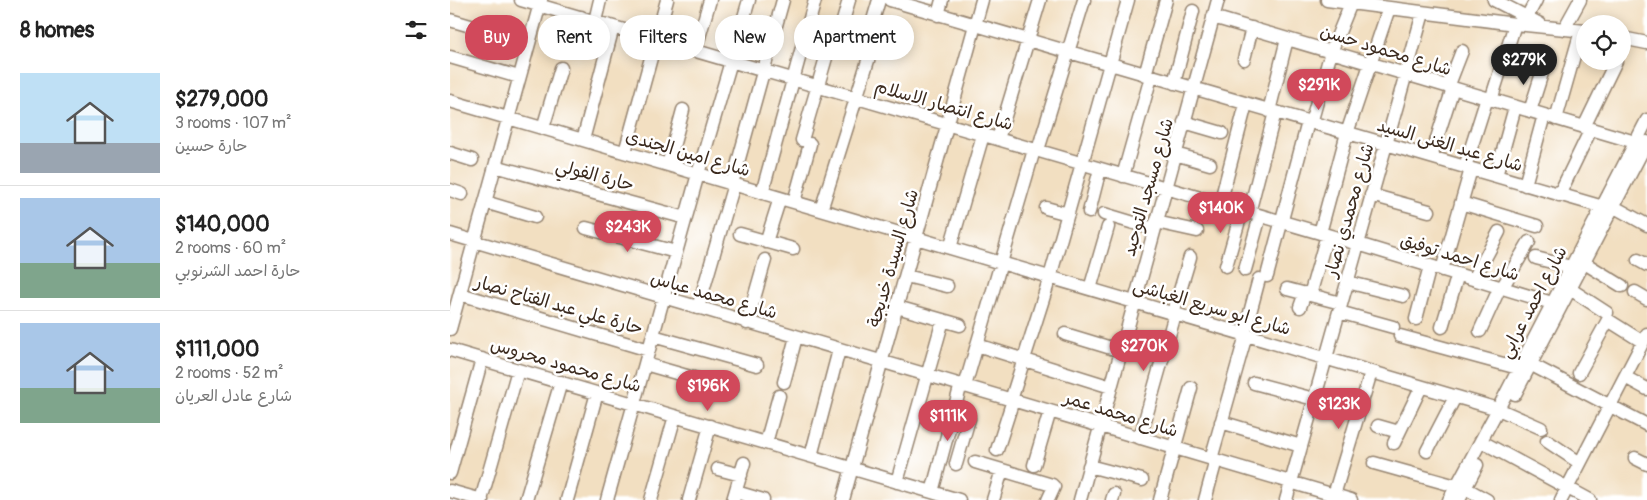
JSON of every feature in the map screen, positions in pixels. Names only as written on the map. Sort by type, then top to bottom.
[{"type":"street","name":"شارع انتصار الاسلام","points":[[521,0],[540,3],[575,15]]},
{"type":"street","points":[[596,15],[600,0]]},
{"type":"street","points":[[663,15],[667,0]]},
{"type":"street","points":[[705,17],[710,0]]},
{"type":"street","points":[[607,500],[698,174],[749,0]]},
{"type":"street","points":[[698,308],[783,0]]},
{"type":"street","points":[[762,192],[815,0]]},
{"type":"street","points":[[794,202],[818,86],[835,36],[850,0]]},
{"type":"street","points":[[821,210],[856,98],[879,0]]},
{"type":"street","points":[[938,15],[942,0]]},
{"type":"street","name":"شارع السيدة خديجة","points":[[844,500],[982,0]]},
{"type":"street","points":[[998,139],[1040,0]]},
{"type":"street","points":[[932,492],[953,412],[977,345],[1000,263],[1084,0]]},
{"type":"street","points":[[997,450],[1023,359],[1050,277],[1128,0]]},
{"type":"street","points":[[1123,176],[1166,0]]},
{"type":"street","name":"شارع مسجد التوحيد","points":[[1080,500],[1218,0]]},
{"type":"street","points":[[1327,0],[1385,5],[1423,13],[1576,30]]},
{"type":"street","points":[[1528,17],[1536,0]]},
{"type":"street","points":[[1564,29],[1580,0]]},
{"type":"street","name":"شارع عبد الغنى السيد","points":[[898,1],[975,26],[1559,195],[1607,205],[1647,225]]},
{"type":"street","points":[[1498,1],[1546,28]]},
{"type":"street","points":[[450,329],[540,3]]},
{"type":"street","points":[[1205,500],[1221,422],[1245,335],[1282,222],[1331,52],[1351,3]]},
{"type":"street","points":[[1300,308],[1307,294],[1348,133],[1370,63],[1385,5]]},
{"type":"street","points":[[1174,83],[1193,11]]},
{"type":"street","name":"شارع محمدي نصار","points":[[1286,500],[1423,13]]},
{"type":"street","name":"شارع محمود حسن","points":[[1213,17],[1515,107],[1641,142]]},
{"type":"street","points":[[450,20],[529,43]]},
{"type":"street","points":[[1416,319],[1461,204],[1468,168],[1515,24]]},
{"type":"street","name":"شارع انتصار الاسلام","points":[[612,27],[620,29]]},
{"type":"street","points":[[583,140],[612,27]]},
{"type":"street","points":[[1244,59],[1252,28]]},
{"type":"street","points":[[1246,270],[1250,213],[1287,39]]},
{"type":"street","points":[[1631,42],[1647,43]]},
{"type":"street","points":[[1525,185],[1576,49]]},
{"type":"street","points":[[1431,157],[1462,51]]},
{"type":"street","name":"شارع انتصار الاسلام","points":[[705,53],[1358,244]]},
{"type":"street","points":[[450,57],[519,78]]},
{"type":"street","points":[[625,152],[650,60]]},
{"type":"street","points":[[544,128],[561,68]]},
{"type":"street","points":[[1530,111],[1544,70]]},
{"type":"street","points":[[1559,195],[1612,70]]},
{"type":"street","name":"شارع امين الجندى","points":[[450,101],[916,238]]},
{"type":"street","points":[[1220,204],[1246,104]]},
{"type":"street","points":[[1496,176],[1515,107]]},
{"type":"street","points":[[668,165],[683,110]]},
{"type":"street","name":"شارع احمد عرابي","points":[[1459,500],[1461,487],[1607,205],[1638,161],[1647,120]]},
{"type":"street","points":[[1184,122],[1222,133]]},
{"type":"street","points":[[950,248],[983,135]]},
{"type":"street","points":[[450,153],[472,160]]},
{"type":"street","points":[[1175,154],[1210,164]]},
{"type":"street","name":"حارة الفولي","points":[[495,166],[686,218]]},
{"type":"street","points":[[1089,212],[1100,169]]},
{"type":"street","points":[[1371,195],[1429,211]]},
{"type":"street","points":[[766,242],[780,198]]},
{"type":"street","points":[[485,202],[535,217]]},
{"type":"street","points":[[1461,204],[1537,226]]},
{"type":"street","points":[[1046,208],[1068,214]]},
{"type":"street","points":[[1226,266],[1250,213]]},
{"type":"street","points":[[1104,214],[1155,225],[1197,231]]},
{"type":"street","points":[[1090,289],[1108,227]]},
{"type":"street","points":[[586,228],[676,252]]},
{"type":"street","points":[[1474,279],[1499,232]]},
{"type":"street","name":"شارع محمد عباس","points":[[450,234],[747,323],[882,361]]},
{"type":"street","points":[[740,234],[792,249]]},
{"type":"street","name":"شارع ابو سريع الغباشى","points":[[916,238],[1456,397],[1501,411],[1541,428]]},
{"type":"street","points":[[1480,331],[1501,287],[1529,242]]},
{"type":"street","name":"شارع احمد توفيق","points":[[1358,244],[1552,303]]},
{"type":"street","points":[[1140,438],[1190,257]]},
{"type":"street","points":[[1536,258],[1577,263],[1622,286]]},
{"type":"street","points":[[747,323],[765,260]]},
{"type":"street","points":[[1442,327],[1458,274]]},
{"type":"street","points":[[906,276],[947,286]]},
{"type":"street","points":[[1347,282],[1403,296]]},
{"type":"street","points":[[1566,286],[1608,313]]},
{"type":"street","name":"شارع احمد عرابي","points":[[1524,366],[1552,303],[1566,286]]},
{"type":"street","points":[[1288,289],[1340,307],[1397,332],[1524,366],[1610,405],[1647,425]]},
{"type":"street","points":[[1635,292],[1647,299]]},
{"type":"street","name":"حارة علي عبد الفتاح نصار","points":[[460,294],[649,350]]},
{"type":"street","points":[[897,307],[960,324]]},
{"type":"street","points":[[898,482],[943,320]]},
{"type":"street","points":[[1561,500],[1625,377],[1644,347],[1608,320],[1579,373]]},
{"type":"street","points":[[1065,334],[1121,351]]},
{"type":"street","points":[[653,336],[756,365]]},
{"type":"street","points":[[784,382],[796,337]]},
{"type":"street","points":[[977,345],[1111,387]]},
{"type":"street","name":"شارع محمود محروس","points":[[450,350],[852,468],[932,492],[945,498],[959,500]]},
{"type":"street","points":[[811,456],[839,350]]},
{"type":"street","points":[[450,473],[482,359]]},
{"type":"street","name":"شارع محمد عمر","points":[[882,361],[1351,500]]},
{"type":"street","points":[[645,364],[732,389]]},
{"type":"street","points":[[450,492],[482,500],[518,370]]},
{"type":"street","points":[[1334,495],[1371,372]]},
{"type":"street","points":[[1625,377],[1647,389]]},
{"type":"street","points":[[526,500],[561,382]]},
{"type":"street","points":[[1254,383],[1314,399]]},
{"type":"street","points":[[1378,426],[1397,438],[1421,387]]},
{"type":"street","points":[[1160,500],[1191,388]]},
{"type":"street","points":[[567,500],[597,393]]},
{"type":"street","points":[[766,443],[779,396]]},
{"type":"street","points":[[1427,451],[1456,397]]},
{"type":"street","points":[[1034,465],[1048,439],[1050,411]]},
{"type":"street","name":"شارع احمد عرابي","points":[[1449,500],[1461,487],[1488,445],[1501,411]]},
{"type":"street","points":[[953,412],[967,416],[969,419],[956,464]]},
{"type":"street","points":[[651,500],[675,416]]},
{"type":"street","points":[[1221,422],[1301,446]]},
{"type":"street","points":[[689,500],[710,426]]},
{"type":"street","points":[[1547,441],[1580,463]]},
{"type":"street","points":[[1488,445],[1590,500]]},
{"type":"street","points":[[1635,458],[1647,464]]},
{"type":"street","points":[[975,462],[1053,486],[1048,500]]},
{"type":"street","points":[[1374,463],[1461,487],[1487,500]]},
{"type":"street","points":[[1089,466],[1142,480]]},
{"type":"street","points":[[718,469],[743,469],[734,496],[763,500]]},
{"type":"street","points":[[993,500],[1002,470]]}]
